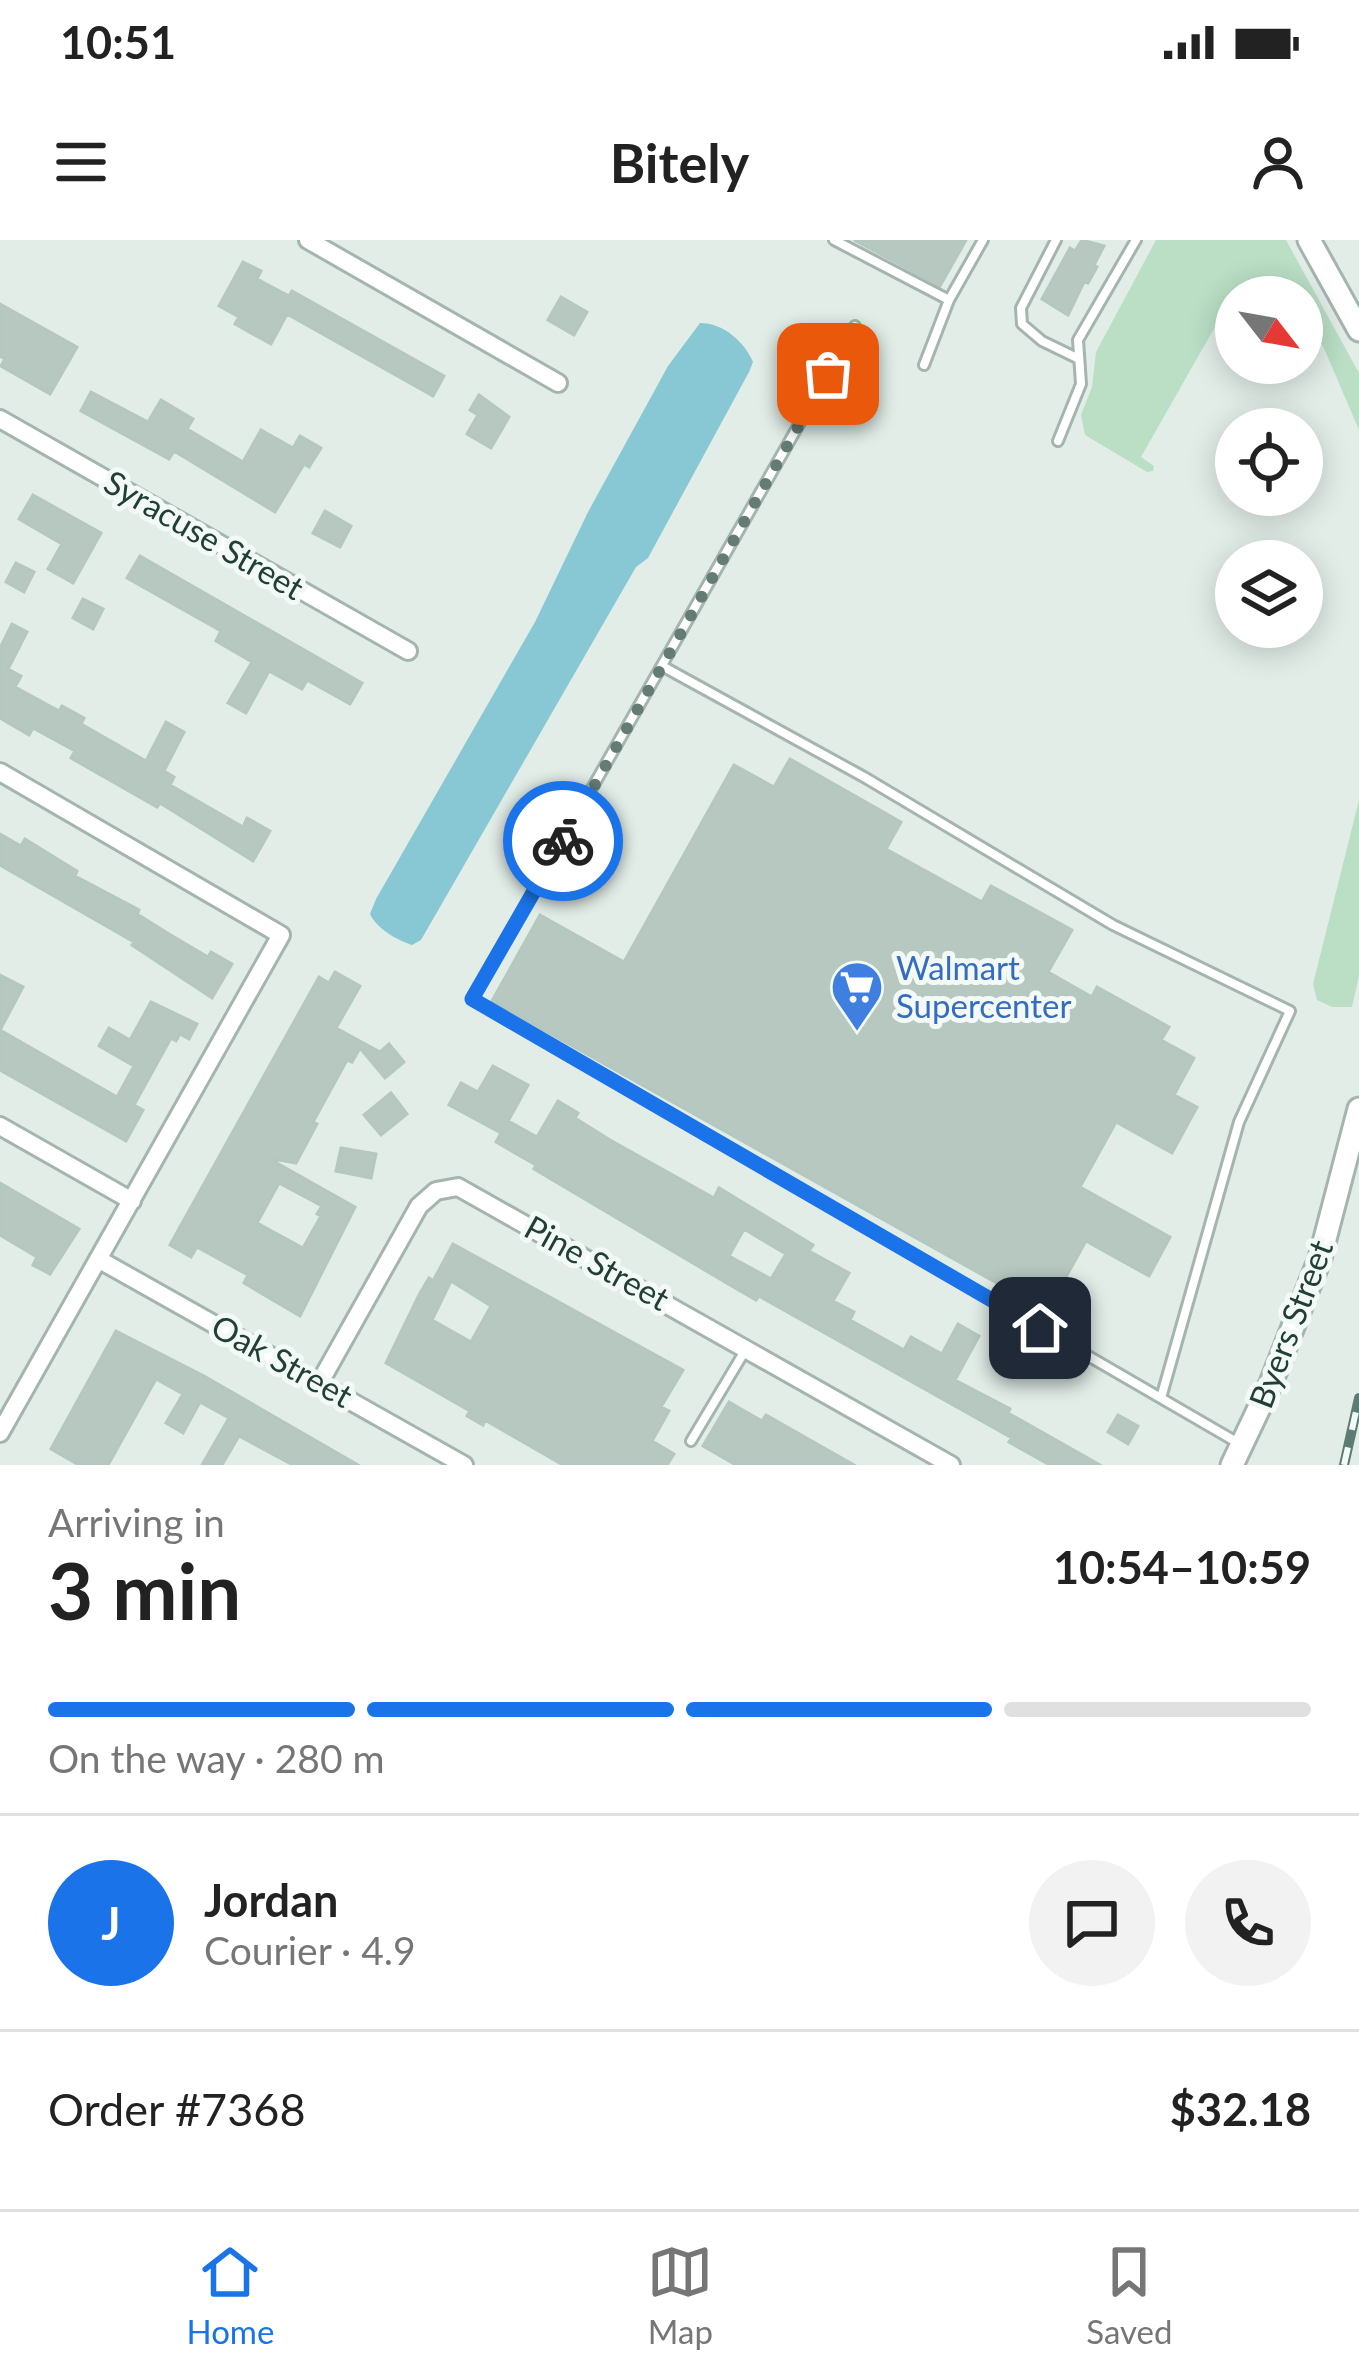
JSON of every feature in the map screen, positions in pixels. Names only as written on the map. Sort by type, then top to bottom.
[{"type":"street","points":[[308,240],[558,383]]},
{"type":"street","points":[[1309,240],[1359,330]]},
{"type":"street","name":"Syracuse Street","points":[[0,419],[409,651]]},
{"type":"street","points":[[0,772],[281,934],[0,1433]]},
{"type":"street","name":"Byers Street","points":[[1237,1455],[1320,1258],[1359,1109]]},
{"type":"street","points":[[0,1126],[131,1201]]},
{"type":"street","name":"Pine Street","points":[[320,1382],[419,1206],[428,1195],[448,1187],[473,1193],[951,1465]]},
{"type":"street","name":"Oak Street","points":[[98,1259],[464,1465]]},
{"type":"lane","points":[[924,365],[949,300],[983,240]]},
{"type":"lane","points":[[1056,240],[1021,308],[1022,324],[1042,341],[1079,359]]},
{"type":"lane","points":[[1058,441],[1081,384],[1078,340],[1136,240]]},
{"type":"lane","points":[[840,241],[949,300]]},
{"type":"lane","points":[[855,326],[472,999],[1161,1398],[1237,1455]]},
{"type":"lane","points":[[662,666],[864,777],[1113,925],[1290,1011],[1239,1122],[1161,1398]]},
{"type":"lane","points":[[691,1441],[747,1347]]},
{"type":"green space","points":[[1156,240],[1286,240],[1306,276],[1215,276],[1215,327],[1141,457],[1154,466],[1153,471],[1147,472],[1085,435],[1081,415],[1092,387],[1096,352]]},
{"type":"green space","points":[[1323,307],[1359,373],[1359,430],[1323,346]]},
{"type":"green space","points":[[1359,800],[1359,976],[1352,1007],[1332,1007],[1317,1000],[1313,984]]},
{"type":"water","points":[[700,323],[717,326],[738,340],[753,362],[749,372],[648,558],[636,567],[421,940],[412,945],[400,940],[370,914],[376,899],[535,622],[588,512],[668,366]]},
{"type":"building","points":[[854,240],[966,240],[940,286]]},
{"type":"building","points":[[1082,240],[1104,246],[1068,315],[1042,299],[1070,248],[1075,251]]},
{"type":"building","points":[[243,262],[261,271],[257,279],[289,296],[292,291],[444,376],[433,396],[287,314],[271,344],[235,324],[239,317],[219,306]]},
{"type":"building","points":[[561,297],[587,312],[574,335],[548,320]]},
{"type":"building","points":[[0,304],[77,347],[50,394],[1,366],[5,359],[0,356]]},
{"type":"building","points":[[91,392],[148,422],[161,400],[193,419],[187,429],[243,462],[261,430],[293,448],[300,436],[321,448],[309,467],[304,464],[275,512],[174,451],[169,459],[81,411]]},
{"type":"building","points":[[479,395],[509,417],[491,448],[467,434],[478,415],[470,410]]},
{"type":"building","points":[[33,495],[101,533],[73,583],[48,569],[62,544],[19,519]]},
{"type":"building","points":[[325,511],[351,526],[340,547],[313,533]]},
{"type":"building","points":[[140,556],[362,683],[350,704],[307,680],[302,689],[269,671],[246,713],[228,703],[252,662],[216,641],[221,631],[127,578]]},
{"type":"building","points":[[16,563],[34,572],[24,592],[6,582]]},
{"type":"building","points":[[83,599],[103,609],[93,629],[73,618]]},
{"type":"building","points":[[12,624],[27,632],[8,669],[21,676],[15,687],[59,711],[62,706],[84,718],[81,724],[146,761],[166,722],[184,732],[164,771],[174,777],[170,785],[243,827],[247,818],[270,831],[253,861],[160,803],[157,807],[71,758],[75,751],[33,728],[29,735],[0,718],[0,648]]},
{"type":"building","name":"Walmart Supercenter","points":[[790,759],[901,822],[886,849],[982,902],[991,886],[1072,930],[1048,972],[1092,997],[1097,987],[1169,1027],[1161,1040],[1194,1058],[1174,1095],[1197,1107],[1172,1153],[1116,1122],[1080,1187],[1170,1237],[1149,1276],[1086,1241],[1047,1311],[492,1001],[540,915],[624,962],[734,765],[774,787]]},
{"type":"building","points":[[0,834],[21,846],[25,839],[169,934],[208,957],[211,952],[232,964],[212,998],[132,945],[134,942],[0,865]]},
{"type":"building","points":[[335,972],[360,986],[336,1028],[380,1052],[389,1044],[404,1062],[385,1078],[360,1048],[352,1062],[347,1060],[296,1163],[268,1158],[355,1207],[300,1316],[244,1283],[248,1275],[197,1247],[191,1257],[170,1245],[319,977],[329,983]],"holes":[[[279,1183],[322,1206],[303,1248],[257,1223]]]},
{"type":"building","points":[[0,975],[23,987],[0,1030]]},
{"type":"building","points":[[151,1002],[197,1024],[189,1039],[180,1034],[176,1041],[171,1038],[134,1105],[143,1110],[126,1141],[0,1070],[0,1030],[117,1097],[134,1066],[99,1046],[109,1028],[130,1040]]},
{"type":"building","points":[[493,1066],[528,1085],[508,1121],[537,1137],[558,1101],[610,1140],[714,1198],[719,1188],[813,1245],[809,1251],[849,1273],[833,1301],[854,1312],[850,1320],[904,1350],[911,1337],[942,1354],[958,1324],[979,1336],[955,1380],[1100,1465],[1050,1465],[1009,1442],[1012,1438],[759,1296],[756,1300],[534,1169],[536,1165],[496,1142],[501,1133],[449,1105],[461,1083],[478,1092]],"holes":[[[744,1229],[786,1254],[771,1279],[729,1256]]]},
{"type":"building","points":[[391,1093],[407,1114],[381,1135],[364,1115]]},
{"type":"building","points":[[341,1148],[376,1154],[371,1178],[336,1171]]},
{"type":"building","points":[[0,1183],[79,1229],[50,1274],[33,1265],[37,1257],[0,1235]]},
{"type":"building","points":[[453,1244],[683,1370],[661,1407],[669,1411],[652,1441],[674,1454],[667,1465],[563,1465],[485,1420],[483,1425],[467,1416],[470,1411],[386,1363],[419,1295],[429,1278],[433,1281]],"holes":[[[451,1281],[491,1306],[471,1342],[432,1320]]]},
{"type":"building","points":[[116,1331],[358,1465],[293,1465],[239,1436],[222,1465],[202,1465],[229,1418],[200,1402],[183,1433],[166,1423],[183,1394],[156,1379],[108,1465],[79,1465],[51,1449]]},
{"type":"building","points":[[729,1402],[762,1421],[766,1415],[854,1465],[736,1465],[703,1446]]},
{"type":"building","points":[[1118,1415],[1138,1426],[1128,1444],[1108,1432]]},
{"type":"railway","points":[[1344,1465],[1359,1398]]},
{"type":"way so far","points":[[563,841],[828,374]]},
{"type":"place","name":"Walmart Supercenter","points":[[857,1033]]},
{"type":"route","points":[[563,841],[472,999],[1040,1328]]}]
